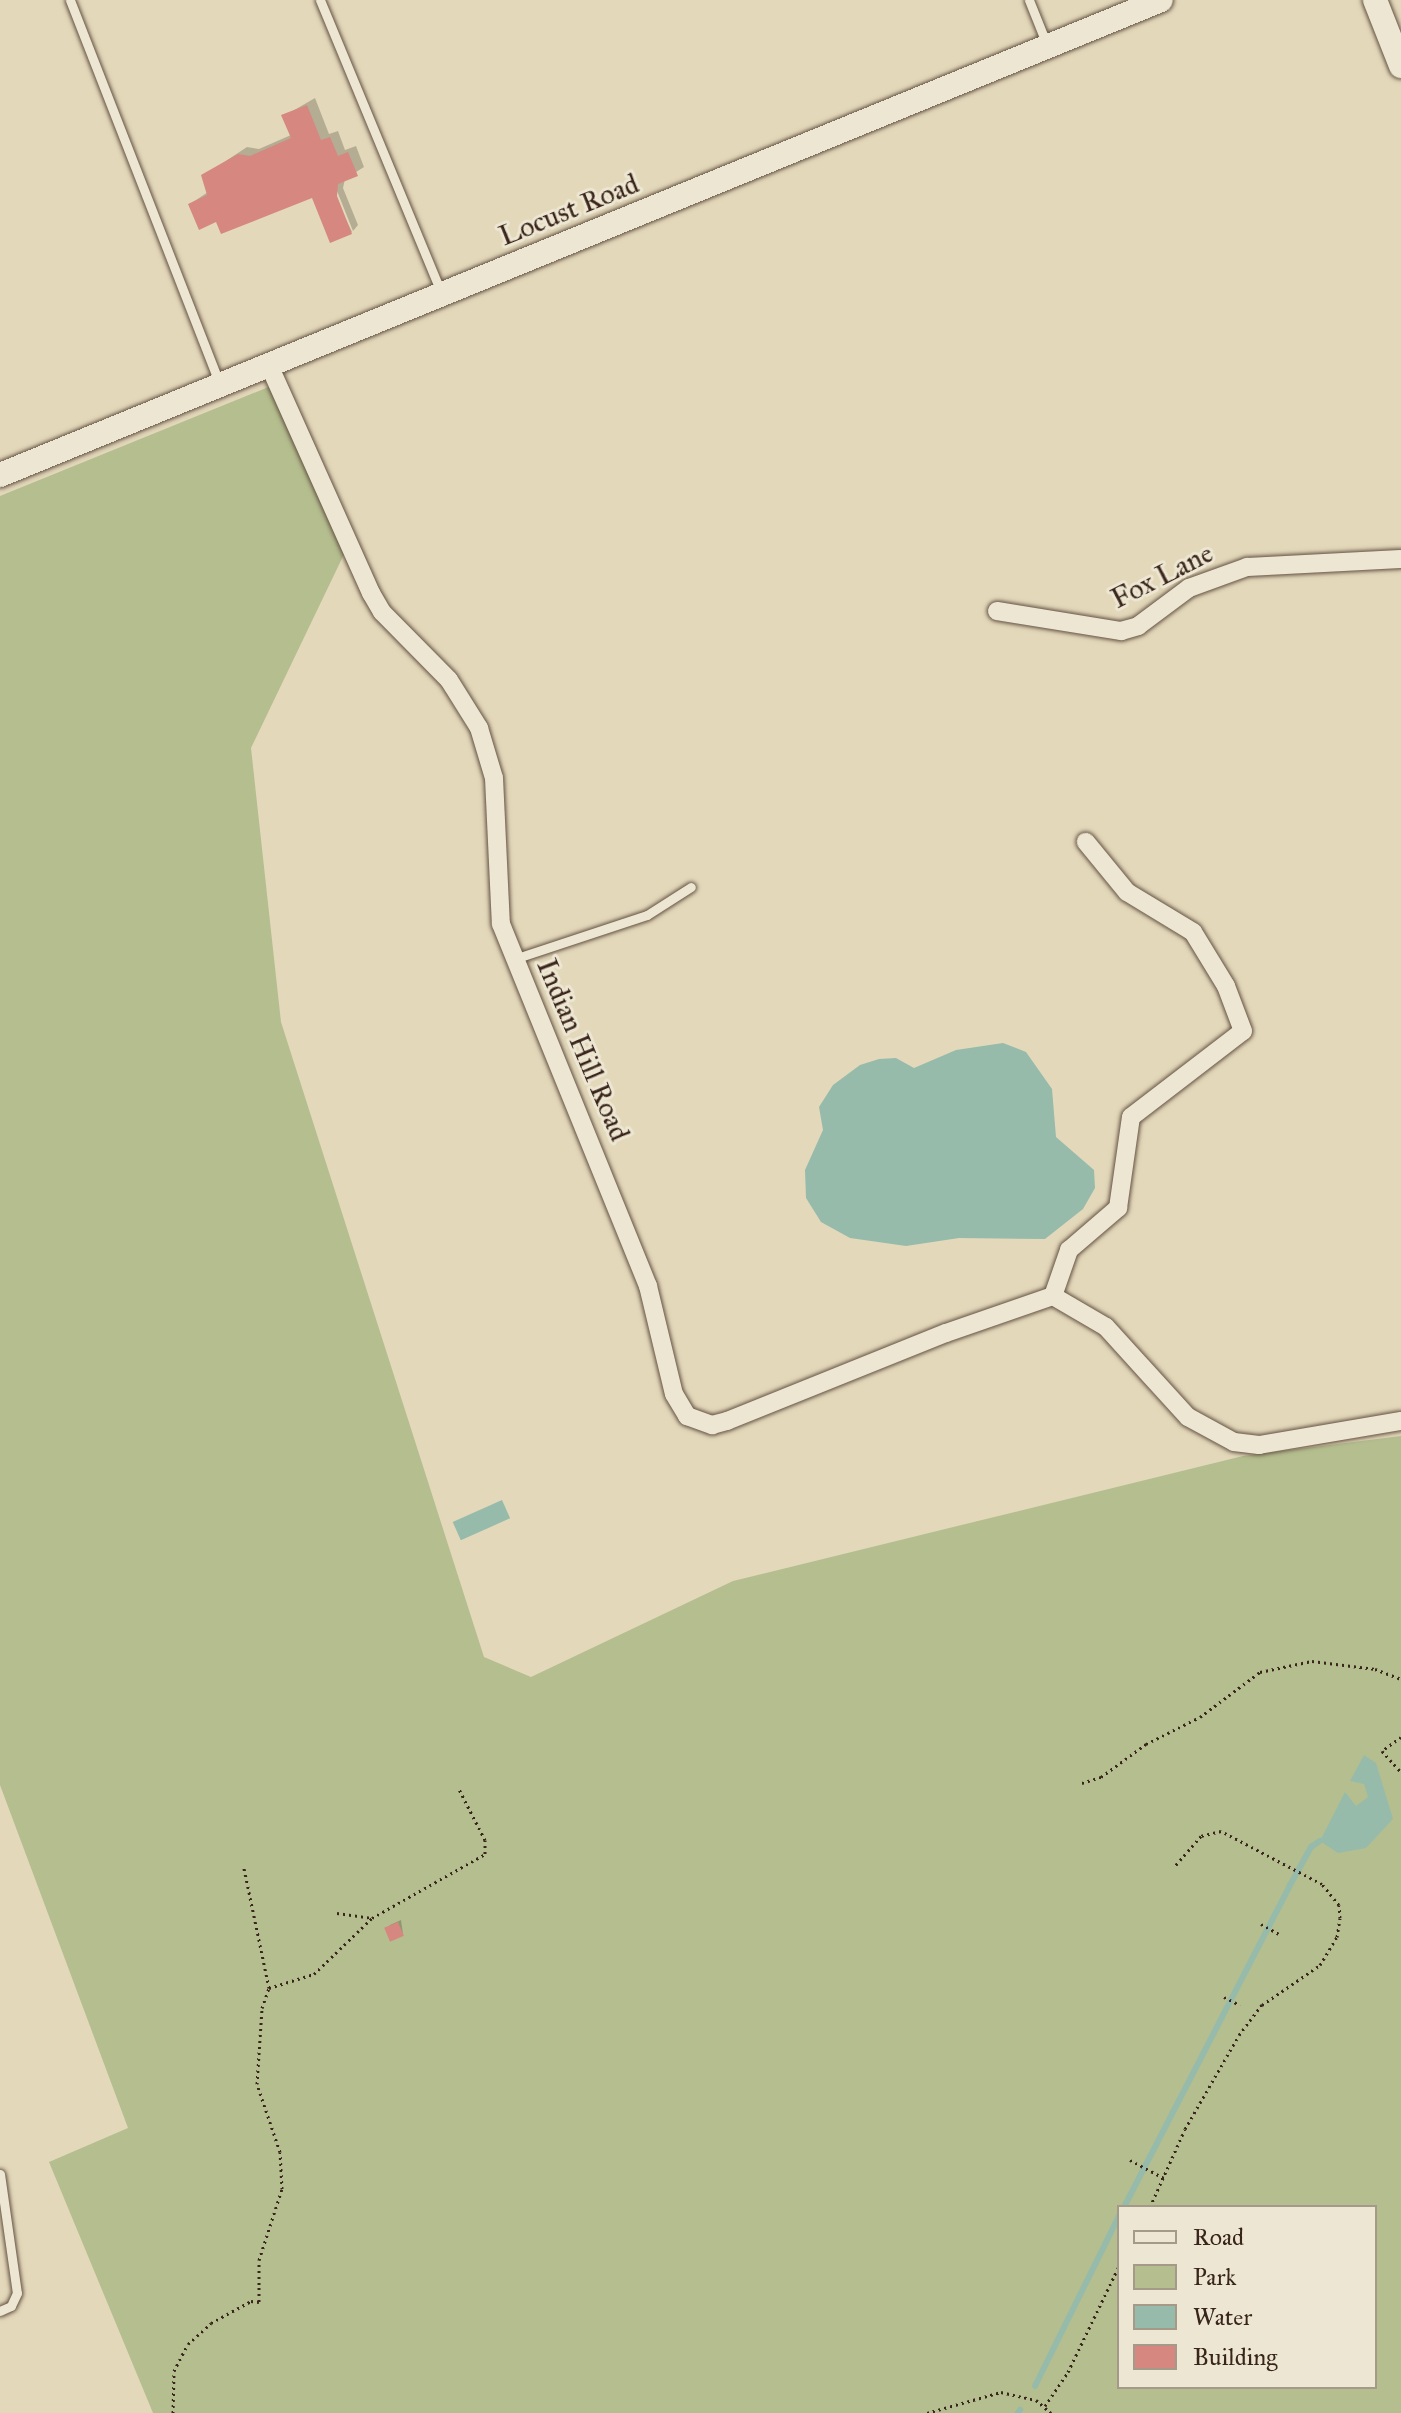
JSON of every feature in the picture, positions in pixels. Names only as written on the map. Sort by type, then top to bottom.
[{"type":"street","name":"Locust Road","points":[[0,475],[1161,0]]},
{"type":"street","points":[[1375,0],[1401,66]]},
{"type":"street","name":"Indian Hill Road","points":[[269,365],[371,593],[382,612],[449,680],[479,728],[494,778],[498,911],[514,959],[648,1286],[680,1408],[697,1422],[727,1421],[946,1333],[1053,1296]]},
{"type":"street","name":"Fox Lane","points":[[997,611],[1121,631],[1138,626],[1189,588],[1247,567],[1401,559]]},
{"type":"street","points":[[1086,842],[1127,892],[1193,932],[1226,986],[1243,1031],[1131,1117],[1118,1208],[1069,1250],[1053,1296],[1106,1327],[1188,1417],[1234,1442],[1259,1445],[1401,1421]]},
{"type":"lane","points":[[70,0],[220,385]]},
{"type":"lane","points":[[320,0],[407,220],[442,294]]},
{"type":"lane","points":[[1029,0],[1047,46]]},
{"type":"lane","points":[[514,959],[647,915],[691,887]]},
{"type":"lane","points":[[0,2174],[17,2293],[11,2306],[0,2311]]},
{"type":"path","points":[[1082,1783],[1101,1777],[1146,1744],[1200,1717],[1260,1672],[1312,1661],[1375,1669],[1401,1679]]},
{"type":"path","points":[[1401,1737],[1382,1751],[1401,1772]]},
{"type":"path","points":[[269,1988],[314,1974],[372,1918],[485,1854],[485,1840],[459,1789]]},
{"type":"path","points":[[1151,2205],[1185,2129],[1253,2015],[1275,1993],[1320,1965],[1337,1937],[1339,1905],[1309,1875],[1221,1831],[1201,1836],[1174,1867]]},
{"type":"path","points":[[173,2413],[174,2371],[188,2344],[211,2323],[251,2301],[259,2302],[259,2260],[282,2189],[280,2152],[259,2101],[255,2065],[269,1988],[244,1868]]},
{"type":"path","points":[[337,1913],[372,1918]]},
{"type":"path","points":[[1261,1924],[1281,1935]]},
{"type":"path","points":[[1224,1997],[1240,2005]]},
{"type":"path","points":[[1132,2161],[1164,2178]]},
{"type":"path","points":[[1045,2406],[1068,2372],[1117,2270]]},
{"type":"path","points":[[927,2413],[1001,2392],[1045,2406],[1051,2413]]},
{"type":"green space","points":[[271,386],[347,548],[251,748],[281,1022],[484,1657],[531,1677],[733,1581],[1243,1456],[1401,1436],[1401,2413],[153,2413],[49,2162],[128,2128],[0,1785],[0,496]]},
{"type":"water","points":[[1003,1043],[1026,1052],[1052,1089],[1056,1137],[1094,1170],[1095,1188],[1083,1209],[1045,1239],[959,1238],[906,1246],[850,1238],[821,1222],[806,1198],[805,1170],[823,1130],[819,1107],[833,1085],[860,1065],[879,1059],[896,1058],[914,1068],[956,1050]]},
{"type":"water","points":[[502,1500],[510,1518],[461,1540],[453,1522]]},
{"type":"water","points":[[1364,1755],[1376,1763],[1393,1819],[1366,1848],[1338,1853],[1320,1841],[1345,1792],[1356,1806],[1368,1797],[1364,1784],[1350,1781]]},
{"type":"building","points":[[307,105],[321,140],[330,137],[338,156],[348,152],[358,176],[338,184],[337,196],[352,234],[330,243],[312,198],[221,234],[216,222],[199,230],[188,204],[207,195],[201,175],[238,154],[250,156],[291,138],[281,115]]},
{"type":"building","points":[[398,1922],[404,1936],[390,1942],[384,1928]]},
{"type":"waterway","points":[[1125,2205],[1289,1887],[1311,1847],[1320,1841]]},
{"type":"waterway","points":[[1035,2386],[1117,2220]]}]
